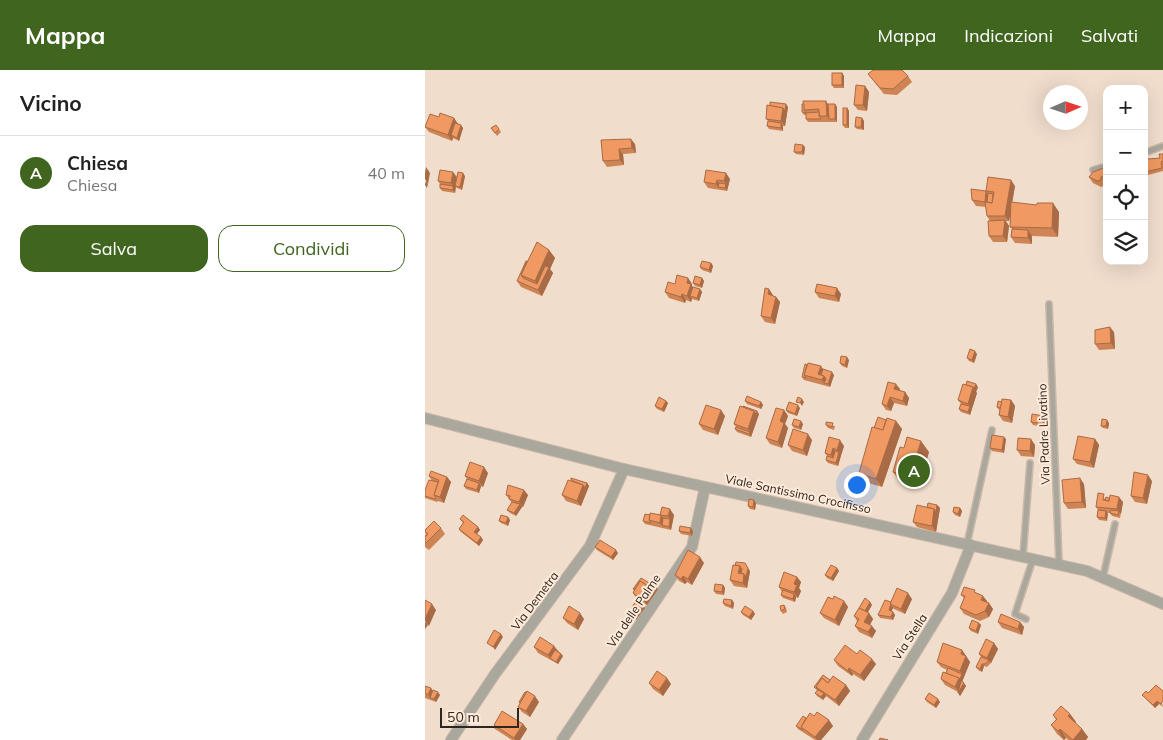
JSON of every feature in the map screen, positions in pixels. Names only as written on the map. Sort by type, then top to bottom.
[{"type":"street","name":"Viale Santissimo Crocifisso","points":[[425,418],[624,469],[1087,571],[1163,604]]},
{"type":"street","name":"Via Demetra","points":[[451,740],[495,674],[590,546],[624,469]]},
{"type":"street","name":"Via delle Palme","points":[[563,740],[692,547],[705,486]]},
{"type":"street","name":"Via Stella","points":[[863,740],[952,593],[969,545]]},
{"type":"lane","points":[[1148,152],[1163,146]]},
{"type":"lane","points":[[1093,170],[1103,167]]},
{"type":"lane","name":"Via Padre Livatino","points":[[1049,304],[1059,564]]},
{"type":"lane","points":[[969,545],[992,430]]},
{"type":"lane","points":[[1026,619],[1015,614],[1028,558],[1030,463]]},
{"type":"lane","points":[[1103,577],[1115,524]]},
{"type":"building","points":[[873,70],[902,70],[908,76],[893,89],[880,88],[868,74]]},
{"type":"building","points":[[832,73],[842,73],[842,85],[832,85]]},
{"type":"building","points":[[856,85],[865,86],[863,105],[854,105]]},
{"type":"building","points":[[803,101],[826,101],[827,116],[819,116],[819,109],[804,110]]},
{"type":"building","points":[[770,102],[786,104],[785,111],[783,108],[770,106]]},
{"type":"building","points":[[802,104],[804,104],[806,113],[802,112]]},
{"type":"building","points":[[828,104],[835,104],[835,119],[829,119]]},
{"type":"building","points":[[767,105],[783,108],[781,121],[766,119]]},
{"type":"building","points":[[843,108],[847,108],[847,125],[843,125]]},
{"type":"building","points":[[819,112],[821,119],[806,119],[806,113]]},
{"type":"building","points":[[440,113],[454,118],[448,135],[425,127],[430,114],[439,117]]},
{"type":"building","points":[[856,117],[862,118],[861,127],[855,127]]},
{"type":"building","points":[[768,121],[781,123],[781,128],[767,126]]},
{"type":"building","points":[[455,123],[461,125],[457,138],[451,135]]},
{"type":"building","points":[[496,125],[499,129],[495,133],[491,128]]},
{"type":"building","points":[[631,139],[632,148],[619,149],[620,160],[603,161],[601,140]]},
{"type":"building","points":[[795,144],[803,145],[802,152],[794,152]]},
{"type":"building","points":[[1159,154],[1163,154],[1162,168],[1148,171],[1148,159],[1160,158]]},
{"type":"building","points":[[1103,168],[1101,180],[1097,181],[1089,177],[1093,172]]},
{"type":"building","points":[[440,170],[453,172],[451,183],[438,181]]},
{"type":"building","points":[[706,170],[726,173],[724,181],[717,180],[716,184],[704,182]]},
{"type":"building","points":[[458,172],[463,173],[460,187],[455,186]]},
{"type":"building","points":[[988,177],[1011,180],[1005,216],[987,216],[985,202],[992,203],[994,192],[986,191]]},
{"type":"building","points":[[719,183],[726,184],[725,188],[718,187]]},
{"type":"building","points":[[440,184],[453,186],[453,190],[440,188]]},
{"type":"building","points":[[971,189],[986,191],[985,202],[972,200]]},
{"type":"building","points":[[988,193],[993,194],[992,203],[987,202]]},
{"type":"building","points":[[1011,202],[1037,205],[1037,203],[1053,203],[1052,228],[1010,227]]},
{"type":"building","points":[[1005,220],[1003,236],[989,236],[988,221]]},
{"type":"building","points":[[1012,229],[1028,230],[1028,238],[1011,237]]},
{"type":"building","points":[[537,242],[549,250],[535,281],[521,275]]},
{"type":"building","points":[[526,261],[521,275],[523,278],[537,284],[545,266],[549,267],[538,290],[517,281]]},
{"type":"building","points":[[702,261],[711,263],[709,270],[700,267]]},
{"type":"building","points":[[677,275],[688,278],[687,283],[691,284],[687,296],[682,294],[681,297],[665,292],[668,282],[675,284]]},
{"type":"building","points":[[695,276],[702,278],[700,285],[693,283]]},
{"type":"building","points":[[817,284],[837,288],[835,296],[815,292]]},
{"type":"building","points":[[693,287],[700,289],[697,298],[690,296]]},
{"type":"building","points":[[765,288],[769,289],[768,294],[776,297],[771,318],[761,316]]},
{"type":"building","points":[[1110,327],[1111,343],[1095,344],[1095,330]]},
{"type":"building","points":[[970,349],[975,351],[972,360],[967,358]]},
{"type":"building","points":[[841,356],[847,357],[845,365],[840,363]]},
{"type":"building","points":[[808,363],[821,366],[818,374],[824,376],[822,380],[804,375]]},
{"type":"building","points":[[805,364],[807,365],[804,375],[806,378],[802,377]]},
{"type":"building","points":[[823,369],[832,372],[828,384],[824,383],[826,379],[821,375]]},
{"type":"building","points":[[967,381],[976,384],[974,389],[966,385]]},
{"type":"building","points":[[888,382],[896,384],[894,389],[905,392],[903,401],[890,397],[887,406],[882,404]]},
{"type":"building","points":[[963,384],[973,387],[968,404],[958,400]]},
{"type":"building","points":[[747,396],[761,402],[759,406],[745,401]]},
{"type":"building","points":[[659,397],[666,401],[662,409],[655,406]]},
{"type":"building","points":[[798,397],[802,399],[800,403],[796,402]]},
{"type":"building","points":[[1002,399],[1011,400],[1008,417],[999,415]]},
{"type":"building","points":[[998,401],[1002,402],[1000,408],[997,407]]},
{"type":"building","points":[[789,402],[798,405],[795,414],[786,410]]},
{"type":"building","points":[[961,404],[970,406],[968,412],[959,409]]},
{"type":"building","points":[[706,405],[721,410],[714,429],[699,424]]},
{"type":"building","points":[[740,406],[754,411],[748,429],[734,424]]},
{"type":"building","points":[[743,406],[757,411],[756,414],[754,411]]},
{"type":"building","points":[[776,408],[784,410],[780,421],[784,423],[778,442],[766,438]]},
{"type":"building","points":[[1032,414],[1044,416],[1043,424],[1031,422]]},
{"type":"building","points":[[878,417],[886,420],[883,430],[874,428]]},
{"type":"building","points":[[887,418],[896,421],[876,479],[859,473],[872,427],[883,430]]},
{"type":"building","points":[[794,419],[801,421],[799,427],[792,425]]},
{"type":"building","points":[[1102,419],[1107,420],[1106,426],[1101,426]]},
{"type":"building","points":[[826,422],[833,423],[832,427],[826,425]]},
{"type":"building","points":[[736,427],[750,432],[749,434],[735,429]]},
{"type":"building","points":[[793,429],[808,434],[803,450],[788,445]]},
{"type":"building","points":[[992,435],[1004,437],[1002,450],[990,448]]},
{"type":"building","points":[[1078,436],[1095,439],[1090,462],[1073,459]]},
{"type":"building","points":[[829,437],[840,440],[837,450],[833,448],[831,455],[825,453]]},
{"type":"building","points":[[907,437],[921,441],[910,477],[893,472],[900,447],[904,448]]},
{"type":"building","points":[[1018,438],[1031,439],[1030,451],[1017,450]]},
{"type":"building","points":[[835,451],[839,452],[836,463],[826,460],[827,456],[833,458]]},
{"type":"building","points":[[470,462],[484,467],[479,481],[465,476]]},
{"type":"building","points":[[431,471],[447,477],[440,497],[434,495],[439,480],[429,476]]},
{"type":"building","points":[[1134,472],[1148,475],[1143,498],[1131,496]]},
{"type":"building","points":[[571,478],[587,483],[585,488],[583,485],[571,480]]},
{"type":"building","points":[[1080,478],[1082,502],[1064,503],[1062,480]]},
{"type":"building","points":[[467,479],[479,483],[477,490],[464,486]]},
{"type":"building","points":[[429,480],[438,482],[434,495],[435,499],[425,496]]},
{"type":"building","points":[[568,480],[583,485],[577,501],[562,495]]},
{"type":"building","points":[[508,485],[524,490],[519,502],[509,499],[510,496],[506,495]]},
{"type":"building","points":[[1098,493],[1104,494],[1103,500],[1109,501],[1110,495],[1119,497],[1117,509],[1096,507]]},
{"type":"building","points":[[749,499],[754,500],[753,507],[748,506]]},
{"type":"building","points":[[512,502],[520,504],[514,513],[507,510]]},
{"type":"building","points":[[928,503],[937,505],[936,512],[934,509],[927,507]]},
{"type":"building","points":[[917,505],[934,509],[932,526],[913,522]]},
{"type":"building","points":[[662,507],[670,509],[668,516],[660,515]]},
{"type":"building","points":[[954,507],[960,508],[958,514],[953,512]]},
{"type":"building","points":[[1098,510],[1106,511],[1105,518],[1097,517]]},
{"type":"building","points":[[1111,510],[1119,511],[1118,515],[1110,513]]},
{"type":"building","points":[[650,513],[661,515],[660,523],[649,520]]},
{"type":"building","points":[[645,514],[650,515],[649,520],[651,523],[643,521]]},
{"type":"building","points":[[463,515],[478,527],[474,532],[481,537],[477,543],[459,529],[464,522],[460,519]]},
{"type":"building","points":[[501,515],[508,517],[506,523],[499,521]]},
{"type":"building","points":[[663,518],[670,519],[669,527],[662,525]]},
{"type":"building","points":[[434,521],[441,528],[425,544],[425,537],[428,534],[425,530]]},
{"type":"building","points":[[680,526],[691,528],[690,533],[679,531]]},
{"type":"building","points":[[600,540],[616,550],[611,557],[595,547]]},
{"type":"building","points":[[688,550],[700,557],[688,579],[683,576],[681,579],[675,575]]},
{"type":"building","points":[[736,562],[745,563],[748,568],[746,577],[741,573],[742,569],[740,566],[735,565]]},
{"type":"building","points":[[733,565],[740,566],[738,573],[744,574],[743,583],[730,580]]},
{"type":"building","points":[[831,565],[837,568],[831,578],[825,575]]},
{"type":"building","points":[[784,572],[797,577],[794,584],[797,585],[794,592],[779,587]]},
{"type":"building","points":[[641,578],[656,587],[653,590],[640,581],[634,590]]},
{"type":"building","points":[[640,581],[651,588],[643,600],[633,593]]},
{"type":"building","points":[[715,584],[723,585],[722,592],[714,591]]},
{"type":"building","points":[[964,587],[975,590],[974,592],[983,596],[981,600],[989,603],[985,611],[976,615],[960,608],[965,596],[961,595]]},
{"type":"building","points":[[897,588],[908,593],[901,609],[890,604]]},
{"type":"building","points":[[783,590],[794,594],[793,599],[781,595]]},
{"type":"building","points":[[834,596],[844,601],[835,620],[820,613],[828,597],[833,599]]},
{"type":"building","points":[[865,598],[870,602],[865,611],[859,608]]},
{"type":"building","points":[[724,599],[732,600],[731,606],[723,603]]},
{"type":"building","points":[[425,600],[432,604],[425,619]]},
{"type":"building","points":[[636,600],[643,605],[634,617],[629,614]]},
{"type":"building","points":[[885,600],[891,602],[889,610],[893,612],[891,617],[878,615]]},
{"type":"building","points":[[784,605],[785,609],[781,611],[780,606]]},
{"type":"building","points":[[569,606],[580,613],[574,624],[563,618]]},
{"type":"building","points":[[745,606],[753,611],[749,617],[741,612]]},
{"type":"building","points":[[859,608],[869,613],[864,622],[872,626],[868,632],[855,626],[859,619],[854,616]]},
{"type":"building","points":[[1001,614],[1020,622],[1018,629],[998,622]]},
{"type":"building","points":[[972,620],[979,623],[976,631],[969,628]]},
{"type":"building","points":[[494,630],[501,634],[493,647],[487,643]]},
{"type":"building","points":[[540,637],[554,646],[548,655],[534,647]]},
{"type":"building","points":[[986,639],[994,643],[987,658],[979,654]]},
{"type":"building","points":[[943,643],[962,650],[961,654],[966,656],[960,671],[937,662]]},
{"type":"building","points":[[845,645],[857,654],[860,650],[872,659],[860,675],[849,668],[848,671],[834,660]]},
{"type":"building","points":[[555,650],[561,654],[556,662],[550,658]]},
{"type":"building","points":[[981,657],[989,660],[982,664],[980,669],[976,667]]},
{"type":"building","points":[[948,668],[962,674],[960,679],[946,673]]},
{"type":"building","points":[[657,671],[667,678],[659,690],[649,683]]},
{"type":"building","points":[[943,672],[959,678],[955,687],[941,679]]},
{"type":"building","points":[[823,675],[830,680],[828,683],[822,678],[816,687],[818,690],[814,687]]},
{"type":"building","points":[[833,676],[846,685],[835,700],[816,687],[822,678],[828,683]]},
{"type":"building","points":[[961,681],[964,683],[958,693]]},
{"type":"building","points":[[1156,685],[1163,691],[1163,701],[1161,704],[1157,701],[1153,705],[1142,695],[1146,691],[1148,693]]},
{"type":"building","points":[[425,686],[431,688],[428,695],[425,693]]},
{"type":"building","points":[[433,690],[438,692],[434,699],[430,698]]},
{"type":"building","points":[[818,690],[824,693],[821,697],[815,693]]},
{"type":"building","points":[[527,691],[535,696],[526,711],[518,707]]},
{"type":"building","points":[[929,693],[938,699],[934,705],[925,699]]},
{"type":"building","points":[[1061,706],[1070,714],[1068,716],[1082,729],[1073,740],[1060,729],[1058,731],[1051,725],[1057,719],[1053,715]]},
{"type":"building","points":[[502,711],[523,724],[514,738],[494,725]]},
{"type":"building","points":[[817,712],[829,720],[815,737],[801,727],[810,713],[814,716]]},
{"type":"building","points":[[803,716],[806,718],[801,727],[803,730],[796,726]]},
{"type":"place","name":"Chiesa","points":[[914,471]]}]
